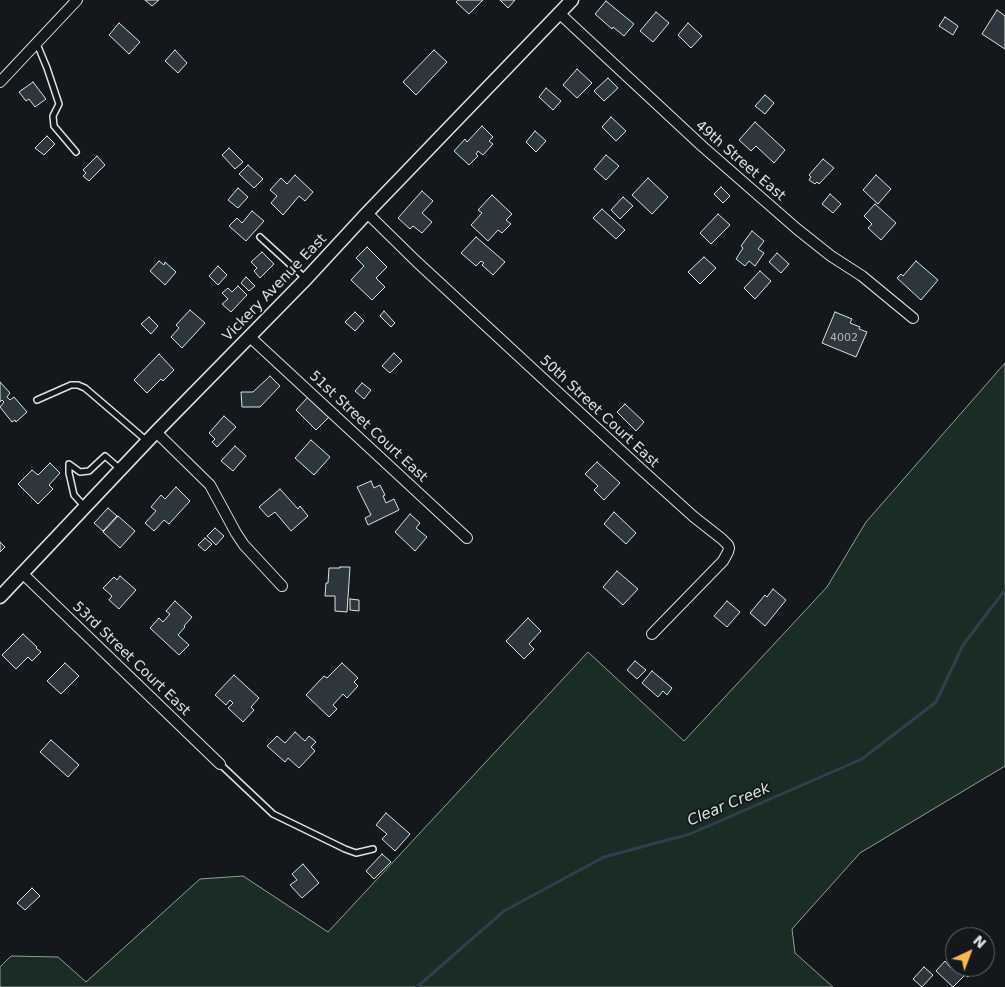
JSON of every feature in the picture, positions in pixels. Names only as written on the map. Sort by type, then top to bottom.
[{"type":"street","points":[[0,82],[77,0]]},
{"type":"street","name":"Vickery Avenue East","points":[[0,598],[156,432],[306,279],[572,0]]},
{"type":"street","name":"49th Street East","points":[[559,13],[702,146],[797,229],[831,256],[862,276],[913,318]]},
{"type":"street","name":"50th Street Court East","points":[[367,213],[417,262],[643,471],[728,545],[728,552],[723,561],[652,634]]},
{"type":"street","name":"51st Street Court East","points":[[250,336],[467,538]]},
{"type":"street","points":[[156,432],[210,485],[244,545],[282,586]]},
{"type":"street","name":"53rd Street Court East","points":[[22,573],[220,764]]},
{"type":"lane","points":[[37,43],[59,104],[53,116],[54,126],[76,152]]},
{"type":"lane","points":[[260,237],[306,279]]},
{"type":"lane","points":[[38,400],[71,385],[86,388],[147,442]]},
{"type":"lane","points":[[85,507],[74,495],[69,464],[80,472],[89,471],[105,456],[120,470]]},
{"type":"lane","points":[[220,764],[273,814],[356,853],[374,850]]},
{"type":"green space","points":[[1005,363],[1005,766],[860,853],[792,929],[795,953],[833,987],[0,987],[0,967],[11,956],[58,957],[86,982],[200,879],[243,876],[328,932],[588,652],[684,741],[827,587],[866,522]]},
{"type":"building","points":[[145,0],[159,0],[152,6]]},
{"type":"building","points":[[458,0],[483,0],[469,14],[456,2]]},
{"type":"building","points":[[500,0],[515,0],[508,8]]},
{"type":"building","points":[[606,1],[634,24],[624,36],[613,27],[612,29],[595,14]]},
{"type":"building","points":[[997,10],[1005,16],[1005,49],[982,34]]},
{"type":"building","points":[[656,12],[669,23],[653,42],[640,31]]},
{"type":"building","points":[[945,17],[958,26],[953,35],[939,26]]},
{"type":"building","points":[[119,23],[140,42],[129,54],[109,35]]},
{"type":"building","points":[[688,23],[702,36],[691,48],[678,35]]},
{"type":"building","points":[[175,50],[187,63],[178,73],[165,61]]},
{"type":"building","points":[[434,50],[447,62],[416,95],[403,82]]},
{"type":"building","points":[[577,69],[592,83],[577,98],[563,85]]},
{"type":"building","points":[[608,78],[618,88],[604,101],[594,91]]},
{"type":"building","points":[[33,82],[46,99],[35,107],[29,99],[26,101],[19,92]]},
{"type":"building","points":[[546,88],[561,101],[553,110],[539,97]]},
{"type":"building","points":[[765,95],[774,103],[765,114],[755,106]]},
{"type":"building","points":[[611,117],[626,131],[616,141],[602,127]]},
{"type":"building","points":[[755,122],[785,150],[774,163],[756,146],[751,151],[739,140]]},
{"type":"building","points":[[482,126],[493,137],[489,141],[493,144],[483,155],[478,151],[476,154],[478,156],[469,165],[454,151],[465,139],[467,142]]},
{"type":"building","points":[[535,131],[546,141],[536,152],[526,142]]},
{"type":"building","points":[[47,136],[55,144],[44,155],[35,148]]},
{"type":"building","points":[[229,148],[243,162],[235,169],[222,155]]},
{"type":"building","points":[[606,155],[619,166],[606,180],[594,169]]},
{"type":"building","points":[[97,156],[105,165],[89,181],[83,176],[86,173],[83,170]]},
{"type":"building","points":[[823,159],[834,168],[819,184],[817,182],[815,184],[809,180],[811,177],[809,175]]},
{"type":"building","points":[[248,165],[263,179],[254,188],[239,174]]},
{"type":"building","points":[[295,175],[313,192],[305,201],[299,196],[283,215],[271,203],[277,196],[270,190],[281,178],[287,184]]},
{"type":"building","points":[[876,175],[891,189],[878,204],[863,190]]},
{"type":"building","points":[[648,178],[668,197],[652,214],[632,195]]},
{"type":"building","points":[[721,187],[730,196],[723,203],[714,194]]},
{"type":"building","points":[[238,188],[248,197],[238,208],[228,200]]},
{"type":"building","points":[[422,191],[433,201],[422,213],[432,222],[422,233],[413,226],[410,229],[398,218]]},
{"type":"building","points":[[830,194],[841,204],[833,213],[822,204]]},
{"type":"building","points":[[492,195],[512,214],[506,220],[511,224],[502,233],[498,230],[488,241],[471,225],[482,213],[478,210]]},
{"type":"building","points":[[623,197],[633,206],[620,219],[611,210]]},
{"type":"building","points":[[875,204],[896,223],[881,240],[868,228],[872,224],[864,216]]},
{"type":"building","points":[[602,209],[625,230],[616,239],[593,218]]},
{"type":"building","points":[[252,211],[264,221],[246,241],[229,226],[237,218],[242,223]]},
{"type":"building","points":[[718,214],[730,225],[711,244],[700,233]]},
{"type":"building","points":[[752,231],[764,241],[758,249],[764,253],[755,266],[749,261],[745,266],[736,259],[743,248],[741,246]]},
{"type":"building","points":[[476,237],[505,262],[493,275],[482,265],[484,263],[481,261],[476,266],[461,253]]},
{"type":"building","points":[[367,247],[387,267],[376,278],[385,287],[372,300],[351,280],[364,266],[356,258]]},
{"type":"building","points":[[262,252],[274,264],[260,278],[254,271],[257,268],[251,262]]},
{"type":"building","points":[[777,253],[789,264],[781,273],[769,262]]},
{"type":"building","points":[[704,257],[716,268],[700,284],[688,272]]},
{"type":"building","points":[[159,261],[164,265],[165,262],[176,272],[165,285],[150,271]]},
{"type":"building","points":[[916,261],[938,280],[921,300],[897,278],[901,274],[903,276]]},
{"type":"building","points":[[218,266],[227,275],[218,285],[209,276]]},
{"type":"building","points":[[760,271],[771,281],[755,299],[744,288]]},
{"type":"building","points":[[246,277],[255,286],[249,291],[241,283]]},
{"type":"building","points":[[238,286],[247,295],[231,312],[222,304],[228,299],[222,293],[228,288],[232,292]]},
{"type":"building","points":[[190,310],[205,323],[182,348],[171,337],[179,328],[176,325]]},
{"type":"building","points":[[384,311],[395,323],[391,327],[380,316]]},
{"type":"building","points":[[355,312],[364,321],[355,331],[345,322]]},
{"type":"building","points":[[835,312],[852,319],[850,323],[867,332],[856,357],[822,343]]},
{"type":"building","points":[[149,317],[158,326],[151,334],[141,324]]},
{"type":"building","points":[[394,353],[402,361],[390,373],[382,366]]},
{"type":"building","points":[[159,354],[174,370],[163,381],[161,379],[147,393],[134,380]]},
{"type":"building","points":[[270,376],[280,386],[260,407],[242,407],[241,392],[253,392]]},
{"type":"building","points":[[0,382],[10,393],[7,397],[10,400],[14,397],[27,412],[16,422],[15,420],[12,422],[0,407],[4,402],[2,400],[0,402]]},
{"type":"building","points":[[362,383],[371,390],[364,399],[355,391]]},
{"type":"building","points":[[309,396],[330,416],[316,430],[296,410]]},
{"type":"building","points":[[625,404],[644,422],[636,431],[617,412]]},
{"type":"building","points":[[224,416],[236,427],[217,447],[212,442],[215,439],[209,433]]},
{"type":"building","points":[[311,440],[330,457],[314,475],[295,458]]},
{"type":"building","points":[[235,446],[246,456],[233,471],[221,461]]},
{"type":"building","points":[[597,462],[620,483],[604,500],[594,490],[598,486],[585,474]]},
{"type":"building","points":[[50,463],[60,473],[49,485],[53,489],[38,504],[18,484],[32,470],[38,475]]},
{"type":"building","points":[[371,481],[374,488],[380,485],[385,495],[383,496],[386,503],[394,499],[399,510],[368,525],[365,518],[371,515],[357,487]]},
{"type":"building","points":[[176,487],[190,501],[169,524],[164,520],[154,531],[145,523],[156,511],[151,507],[161,495],[165,499]]},
{"type":"building","points":[[280,489],[298,509],[300,506],[308,516],[291,531],[275,512],[268,517],[259,507]]},
{"type":"building","points":[[108,508],[117,516],[103,531],[94,523]]},
{"type":"building","points":[[614,512],[636,533],[626,544],[604,524]]},
{"type":"building","points":[[410,514],[420,523],[416,528],[427,537],[415,551],[395,532]]},
{"type":"building","points":[[118,516],[135,531],[120,548],[103,532]]},
{"type":"building","points":[[215,528],[224,536],[216,545],[207,536]]},
{"type":"building","points":[[205,538],[212,544],[205,551],[198,545]]},
{"type":"building","points":[[0,542],[5,547],[0,552]]},
{"type":"building","points":[[350,567],[347,612],[335,611],[335,596],[325,596],[329,568]]},
{"type":"building","points":[[617,571],[638,589],[623,605],[603,587]]},
{"type":"building","points":[[120,576],[136,590],[119,609],[109,600],[112,596],[103,588],[114,577],[117,580]]},
{"type":"building","points":[[773,589],[786,600],[765,626],[750,613],[765,595],[767,597]]},
{"type":"building","points":[[350,599],[359,600],[359,611],[350,610]]},
{"type":"building","points":[[175,601],[192,617],[178,635],[189,645],[179,655],[150,628],[159,618],[163,622],[170,614],[166,611]]},
{"type":"building","points":[[727,601],[740,612],[727,627],[714,616]]},
{"type":"building","points":[[528,618],[541,631],[529,644],[534,649],[524,659],[506,641]]},
{"type":"building","points":[[23,634],[41,652],[32,661],[28,657],[16,669],[2,655]]},
{"type":"building","points":[[635,661],[646,670],[637,679],[627,670]]},
{"type":"building","points":[[65,663],[79,676],[61,694],[47,681]]},
{"type":"building","points":[[342,663],[358,678],[354,682],[358,686],[347,698],[343,694],[333,705],[337,709],[329,717],[306,695],[324,676],[327,678]]},
{"type":"building","points":[[652,671],[672,688],[667,695],[663,691],[658,697],[642,683]]},
{"type":"building","points":[[234,675],[259,698],[251,707],[254,710],[243,722],[228,708],[233,703],[230,700],[226,705],[215,695]]},
{"type":"building","points":[[295,732],[305,741],[309,736],[316,742],[311,747],[315,751],[299,768],[288,758],[285,762],[267,746],[277,736],[285,743]]},
{"type":"building","points":[[51,740],[79,765],[68,777],[40,752]]},
{"type":"building","points":[[386,813],[410,834],[395,851],[382,839],[387,834],[376,825]]},
{"type":"building","points":[[382,854],[391,862],[374,879],[366,871]]},
{"type":"building","points":[[303,864],[319,883],[302,898],[290,885],[297,880],[292,874]]},
{"type":"building","points":[[32,888],[40,896],[25,910],[17,903]]},
{"type":"building","points":[[945,961],[945,977],[963,977],[953,987],[936,971]]},
{"type":"building","points":[[924,967],[933,975],[922,987],[913,979]]},
{"type":"waterway","name":"Clear Creek","points":[[417,987],[504,911],[604,857],[690,834],[862,759],[936,702],[963,645],[1005,590]]}]
